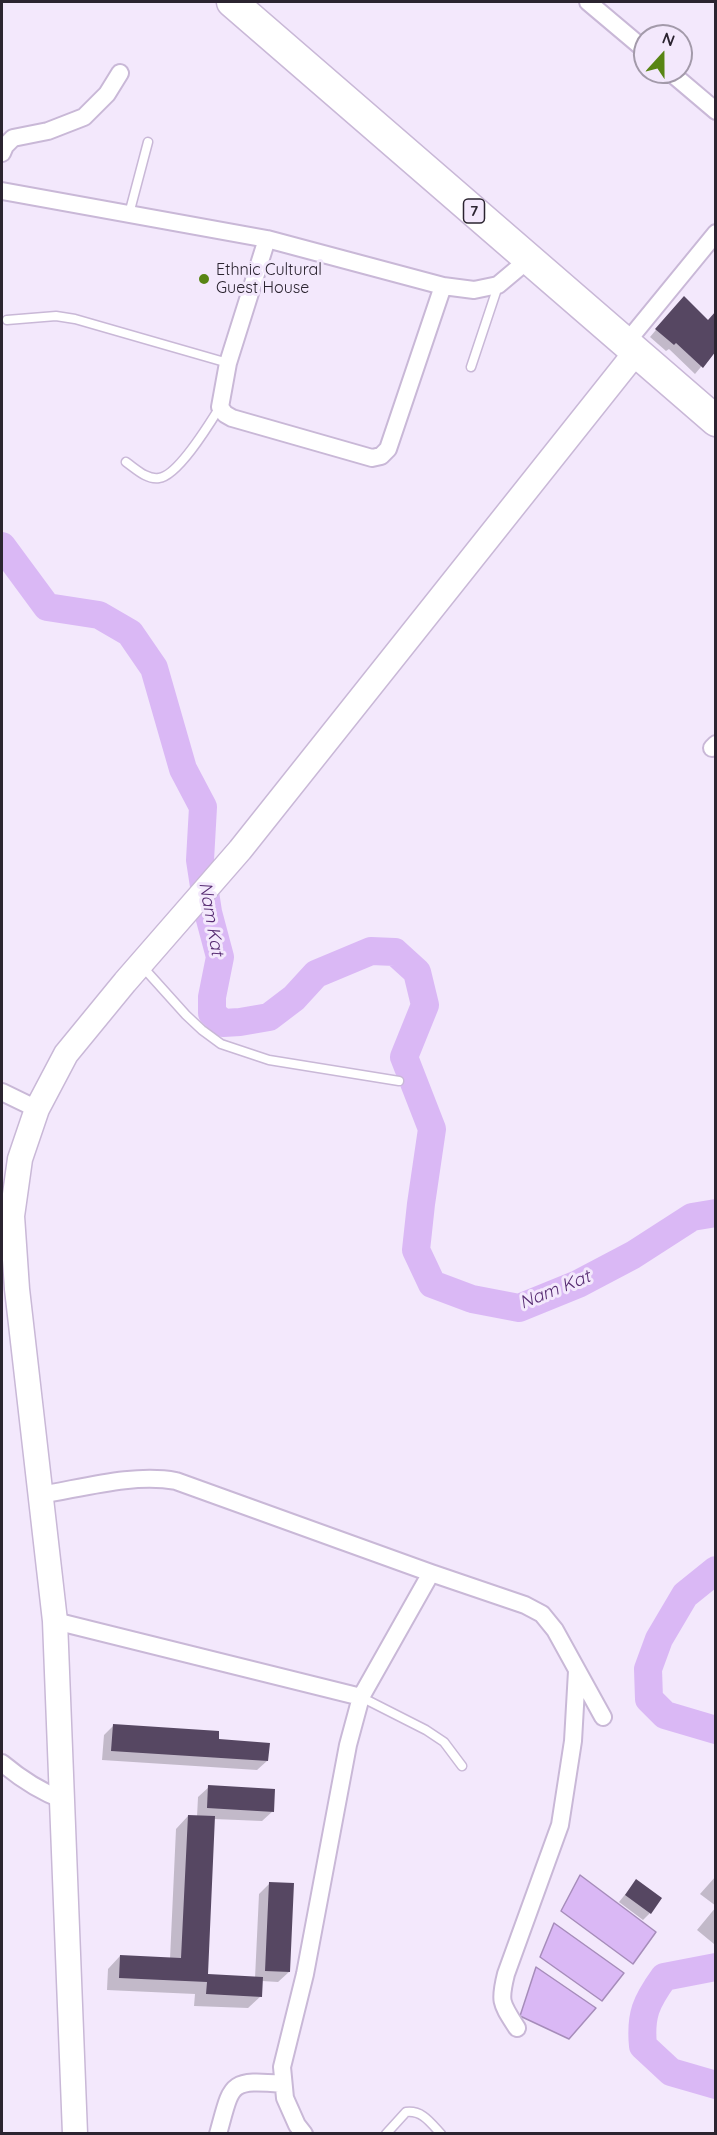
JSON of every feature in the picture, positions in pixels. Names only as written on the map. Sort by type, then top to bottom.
[{"type":"highway","name":"7","points":[[232,2],[716,421]]},
{"type":"street","points":[[588,2],[633,40]]},
{"type":"street","points":[[2,153],[13,138],[48,131],[84,117],[107,94],[120,73]]},
{"type":"street","points":[[684,84],[716,111]]},
{"type":"street","points":[[2,190],[267,239],[443,286],[474,290],[498,285],[529,259]]},
{"type":"street","points":[[75,2133],[55,1621],[7,1215],[20,1159],[37,1109],[66,1054],[240,850],[631,348],[716,233]]},
{"type":"street","points":[[267,239],[228,363],[220,407],[232,418],[372,458],[381,456],[388,449],[443,286]]},
{"type":"street","points":[[2,1092],[37,1109]]},
{"type":"street","points":[[39,1495],[142,1478],[176,1481],[525,1605],[542,1614],[555,1630],[603,1718]]},
{"type":"street","points":[[304,2133],[285,2098],[282,2067],[305,1974],[348,1745],[361,1697],[431,1573]]},
{"type":"street","points":[[55,1621],[361,1697]]},
{"type":"street","points":[[517,2028],[504,2008],[501,1996],[506,1974],[560,1825],[573,1742],[577,1670]]},
{"type":"street","points":[[2,1763],[29,1785],[63,1800]]},
{"type":"street","points":[[218,2133],[229,2095],[239,2084],[252,2081],[282,2084]]},
{"type":"lane","points":[[129,214],[148,142]]},
{"type":"lane","points":[[471,367],[498,285]]},
{"type":"lane","points":[[7,320],[56,316],[75,319],[228,363]]},
{"type":"lane","points":[[126,462],[149,477],[160,478],[170,474],[200,439],[220,407]]},
{"type":"lane","points":[[141,964],[186,1014],[221,1044],[269,1060],[399,1081]]},
{"type":"lane","points":[[361,1697],[426,1730],[444,1742],[462,1766]]},
{"type":"lane","points":[[386,2133],[406,2112],[415,2111],[423,2115],[441,2133]]},
{"type":"shaded area","points":[[580,1875],[656,1932],[633,1964],[561,1911]]},
{"type":"shaded area","points":[[554,1923],[624,1973],[602,2001],[540,1957]]},
{"type":"shaded area","points":[[536,1967],[596,2008],[569,2039],[520,2016]]},
{"type":"building","points":[[684,296],[708,320],[716,311],[716,351],[703,368],[676,343],[674,345],[655,329]]},
{"type":"building","points":[[113,1724],[219,1731],[219,1739],[270,1743],[268,1761],[111,1751]]},
{"type":"building","points":[[208,1785],[275,1789],[274,1812],[207,1808]]},
{"type":"building","points":[[188,1815],[215,1816],[208,1974],[263,1977],[262,1997],[206,1994],[207,1982],[119,1978],[120,1955],[181,1958]]},
{"type":"building","points":[[636,1879],[662,1898],[651,1914],[625,1895]]},
{"type":"building","points":[[269,1882],[294,1883],[290,1972],[265,1971]]},
{"type":"waterway","name":"Nam Kat","points":[[2,546],[47,607],[99,615],[130,633],[154,668],[183,769],[203,807],[200,860],[208,912],[220,957],[212,997],[212,1013],[223,1023],[269,1017],[294,998],[316,974],[371,951],[395,952],[417,972],[425,1005],[404,1057],[432,1129],[416,1250],[432,1284],[472,1299],[519,1308],[578,1284],[633,1255],[692,1217],[716,1213]]},
{"type":"waterway","name":"Nam Kat","points":[[716,1570],[685,1595],[659,1639],[648,1669],[649,1699],[665,1715],[716,1730]]},
{"type":"waterway","name":"Nam Kat","points":[[716,1967],[664,1977],[646,2009],[642,2026],[643,2046],[671,2072],[716,2085]]},
{"type":"place","name":"Ethnic Cultural Guest House","points":[[204,279]]}]
